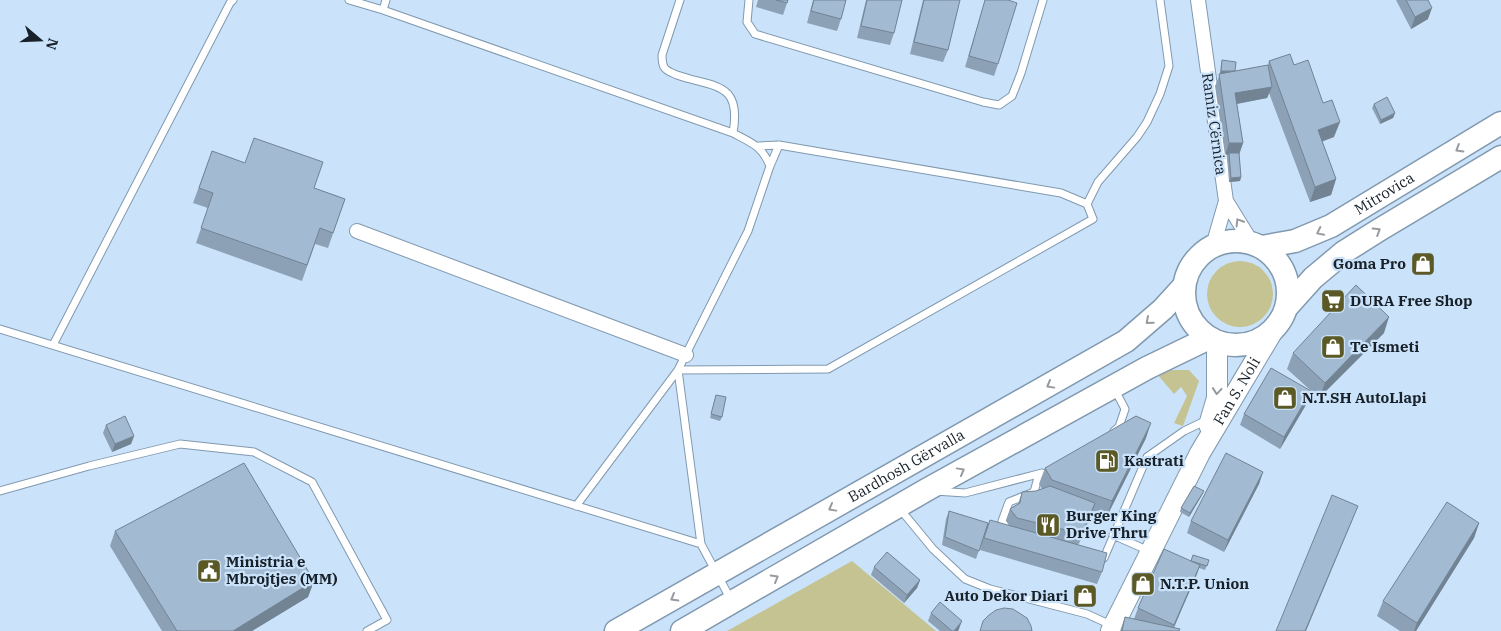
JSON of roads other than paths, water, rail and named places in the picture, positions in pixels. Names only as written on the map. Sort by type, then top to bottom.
[{"type":"highway","name":"Mitrovica","points":[[1257,245],[1296,241],[1311,236],[1331,226],[1501,124]]},
{"type":"highway","name":"Mitrovica","points":[[1287,307],[1312,278],[1344,252],[1501,157]]},
{"type":"highway","points":[[1239,240],[1257,245],[1276,258],[1285,273],[1289,290],[1287,307],[1282,319],[1262,339],[1247,344],[1232,346],[1213,340],[1197,328],[1189,316],[1184,302],[1184,286],[1189,270],[1199,256],[1212,246],[1239,240]]},
{"type":"highway","name":"Bardhosh Gërvalla","points":[[616,631],[1126,341],[1163,308],[1184,286]]},
{"type":"highway","name":"Bardhosh Gërvalla","points":[[682,631],[899,506],[1114,386],[1147,368],[1213,340]]},
{"type":"main road","name":"Fan S. Noli","points":[[1200,454],[1274,329]]},
{"type":"main road","points":[[1112,628],[1200,454],[1217,398],[1218,382],[1213,340]]},
{"type":"street","name":"Ramiz Cërnica","points":[[1201,2],[1226,201],[1212,246]]},
{"type":"street","points":[[1226,201],[1257,245]]},
{"type":"street","points":[[357,231],[686,354]]},
{"type":"lane","points":[[53,345],[233,0]]},
{"type":"lane","points":[[349,0],[383,10],[733,134],[759,146],[779,145],[1061,194],[1087,204],[1093,219],[828,369],[678,370]]},
{"type":"lane","points":[[383,10],[386,0]]},
{"type":"lane","points":[[680,0],[662,55],[663,64],[673,74],[709,82],[722,88],[730,96],[736,113],[733,134]]},
{"type":"lane","points":[[748,0],[747,22],[755,34],[983,102],[999,105],[1012,96],[1021,74],[1043,0]]},
{"type":"lane","points":[[1087,204],[1098,182],[1142,130],[1160,94],[1169,66],[1160,0]]},
{"type":"lane","points":[[576,506],[678,370],[748,231],[779,145]]},
{"type":"lane","points":[[759,146],[770,166]]},
{"type":"lane","points":[[0,329],[701,544]]},
{"type":"lane","points":[[678,370],[701,544],[732,602]]},
{"type":"lane","points":[[1103,437],[1119,427],[1125,409],[1114,386]]},
{"type":"lane","points":[[1095,556],[1104,558],[1147,456],[1184,431],[1211,418]]},
{"type":"lane","points":[[0,491],[88,466],[180,444],[254,452],[312,482],[387,620],[367,631]]},
{"type":"lane","points":[[928,490],[941,493],[965,493],[1039,474],[1047,470]]},
{"type":"lane","points":[[1020,536],[1011,533],[1002,521],[1009,502],[1034,492],[1039,474]]},
{"type":"lane","points":[[899,506],[933,549],[965,580],[990,590],[1087,614],[1112,628]]},
{"type":"lane","points":[[1113,535],[1151,552]]},
{"type":"place","name":"Goma Pro","points":[[1423,264]]},
{"type":"place","name":"DURA Free Shop","points":[[1333,301]]},
{"type":"place","name":"Te Ismeti","points":[[1333,347]]},
{"type":"place","name":"N.T.SH AutoLlapi","points":[[1285,398]]},
{"type":"place","name":"Kastrati","points":[[1107,461]]},
{"type":"place","name":"Burger King Drive Thru","points":[[1048,525]]},
{"type":"place","name":"Ministria e Mbrojtjes (MM)","points":[[209,571]]},
{"type":"place","name":"N.T.P. Union","points":[[1143,584]]},
{"type":"place","name":"Auto Dekor Diari","points":[[1085,596]]}]
